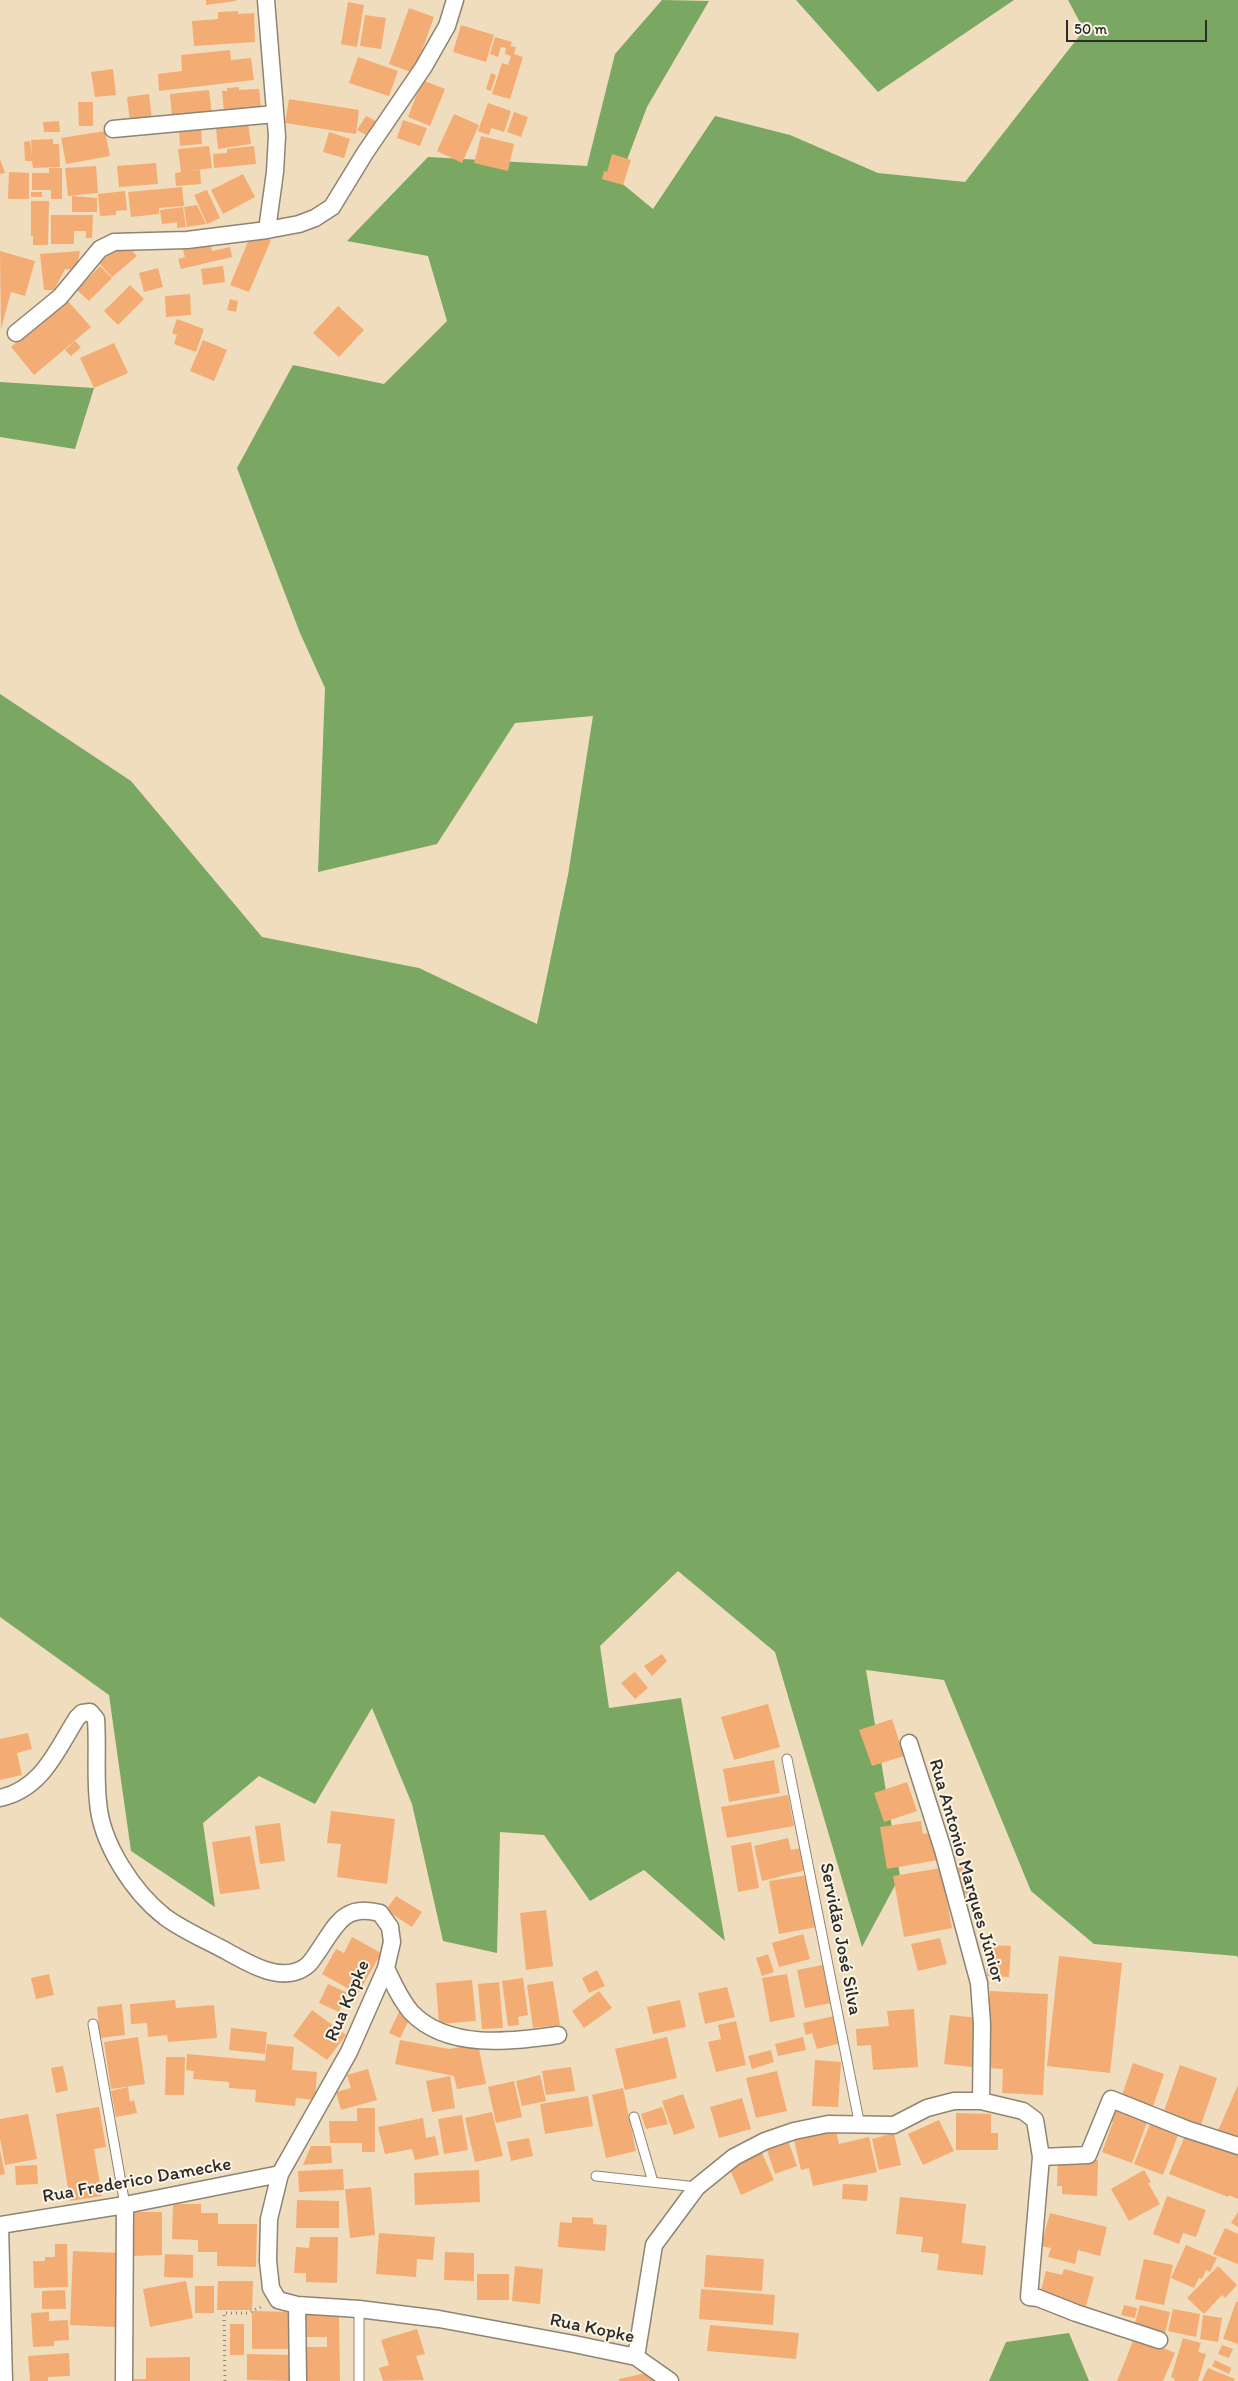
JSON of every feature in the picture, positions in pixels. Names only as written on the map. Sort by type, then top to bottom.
[{"type":"street","points":[[266,0],[277,136],[275,172],[266,230]]},
{"type":"street","points":[[16,332],[60,297],[100,249],[114,242],[187,240],[266,230],[299,224],[316,218],[332,207],[365,153],[423,68],[447,26],[455,0]]},
{"type":"street","points":[[113,129],[275,114]]},
{"type":"street","name":"Rua Kopke","points":[[0,1798],[22,1790],[47,1769],[77,1718],[82,1713],[90,1712],[96,1719],[98,1804],[107,1841],[129,1879],[165,1916],[237,1957],[269,1971],[282,1973],[302,1970],[309,1964],[343,1918],[357,1910],[380,1913],[390,1927],[392,1942],[386,1968],[349,2052],[280,2174],[269,2219],[268,2261],[272,2288],[278,2300],[297,2305],[360,2309],[439,2319],[636,2357],[670,2381]]},
{"type":"street","name":"Rua Antonio Marques Júnior","points":[[909,1744],[943,1850],[978,1983],[982,2024],[981,2101]]},
{"type":"street","points":[[386,1968],[400,1997],[411,2012],[432,2029],[453,2036],[516,2042],[558,2035]]},
{"type":"street","points":[[1041,2157],[1088,2154],[1111,2099],[1186,2129],[1238,2146]]},
{"type":"street","points":[[636,2357],[654,2245],[697,2187],[716,2170],[734,2157],[765,2141],[794,2131],[828,2124],[860,2126],[894,2125],[941,2103],[981,2101],[1023,2111],[1031,2115],[1035,2120],[1038,2132],[1041,2157],[1029,2298],[1038,2298],[1076,2313],[1159,2340]]},
{"type":"street","name":"Rua Frederico Damecke","points":[[0,2225],[126,2205],[280,2174]]},
{"type":"street","points":[[124,2381],[126,2205]]},
{"type":"street","points":[[0,2225],[4,2381]]},
{"type":"street","points":[[297,2305],[298,2381]]},
{"type":"lane","name":"Servidão José Silva","points":[[787,1759],[860,2126]]},
{"type":"lane","points":[[93,2024],[126,2205]]},
{"type":"lane","points":[[634,2117],[653,2182]]},
{"type":"lane","points":[[596,2176],[697,2187]]},
{"type":"lane","points":[[359,2381],[360,2309]]},
{"type":"path","points":[[225,2381],[224,2313],[248,2312],[278,2300]]},
{"type":"green space","points":[[662,0],[709,1],[647,107],[619,181],[653,209],[715,116],[790,135],[878,173],[965,182],[1084,30],[1068,0],[1238,0],[1238,1958],[1237,1956],[1094,1944],[1031,1891],[944,1680],[866,1670],[900,1876],[862,1947],[775,1652],[678,1571],[600,1646],[609,1708],[681,1698],[725,1941],[644,1870],[590,1901],[544,1835],[500,1832],[497,1953],[443,1941],[412,1804],[372,1708],[315,1804],[259,1776],[203,1823],[215,1907],[131,1851],[109,1695],[0,1617],[0,694],[131,781],[262,937],[419,968],[537,1024],[568,875],[593,716],[515,723],[437,844],[318,872],[325,688],[300,633],[237,468],[293,365],[384,384],[447,321],[428,256],[347,241],[428,157],[587,166],[615,54]]},
{"type":"green space","points":[[796,0],[1014,0],[878,92]]},
{"type":"green space","points":[[0,382],[94,388],[75,449],[0,437]]},
{"type":"green space","points":[[1069,2333],[1089,2381],[989,2381],[1006,2342]]},
{"type":"building","points":[[206,0],[236,0],[236,1],[206,5]]},
{"type":"building","points":[[348,2],[364,5],[357,47],[341,44]]},
{"type":"building","points":[[409,8],[434,17],[414,73],[389,64]]},
{"type":"building","points":[[238,11],[238,14],[254,13],[255,42],[194,46],[192,21],[218,19],[218,12]]},
{"type":"building","points":[[365,15],[386,18],[381,49],[360,46]]},
{"type":"building","points":[[461,25],[494,35],[486,62],[453,52]]},
{"type":"building","points":[[495,37],[512,42],[510,46],[516,47],[514,54],[523,57],[510,99],[492,94],[502,63],[508,65],[511,56],[505,54],[506,48],[501,47],[498,57],[490,54]]},
{"type":"building","points":[[230,50],[231,60],[251,58],[254,80],[159,91],[158,74],[182,71],[181,55]]},
{"type":"building","points":[[358,57],[398,71],[389,96],[349,83]]},
{"type":"building","points":[[113,69],[116,95],[95,97],[91,72]]},
{"type":"building","points":[[491,73],[496,75],[491,91],[486,89]]},
{"type":"building","points":[[422,80],[445,89],[430,126],[408,117]]},
{"type":"building","points":[[239,87],[239,90],[259,89],[261,109],[224,112],[222,91],[227,91],[227,88]]},
{"type":"building","points":[[209,90],[212,114],[172,118],[170,94]]},
{"type":"building","points":[[149,94],[152,120],[130,123],[127,97]]},
{"type":"building","points":[[289,99],[359,110],[356,134],[285,123]]},
{"type":"building","points":[[78,102],[93,102],[93,126],[79,126]]},
{"type":"building","points":[[488,103],[511,111],[504,132],[491,128],[489,135],[478,131]]},
{"type":"building","points":[[514,112],[528,117],[521,137],[507,132]]},
{"type":"building","points":[[454,114],[479,125],[462,163],[437,151]]},
{"type":"building","points":[[366,116],[376,121],[368,136],[357,130]]},
{"type":"building","points":[[403,120],[427,128],[420,146],[397,138]]},
{"type":"building","points":[[59,121],[60,132],[44,132],[43,122]]},
{"type":"building","points":[[248,123],[251,144],[218,149],[216,128]]},
{"type":"building","points":[[201,127],[202,144],[180,146],[179,129]]},
{"type":"building","points":[[105,131],[110,156],[66,164],[61,138]]},
{"type":"building","points":[[329,132],[350,139],[344,158],[323,152]]},
{"type":"building","points":[[481,136],[514,144],[508,171],[474,163]]},
{"type":"building","points":[[53,139],[53,144],[59,144],[60,167],[33,168],[32,161],[25,161],[24,142],[30,141],[32,156],[31,140]]},
{"type":"building","points":[[209,146],[212,168],[188,171],[200,170],[201,184],[176,186],[175,173],[181,172],[178,149]]},
{"type":"building","points":[[254,146],[256,164],[214,168],[213,154],[227,153],[227,149]]},
{"type":"building","points":[[612,154],[631,160],[623,185],[602,179],[604,171],[607,172]]},
{"type":"building","points":[[0,159],[5,173],[0,174]]},
{"type":"building","points":[[156,163],[158,184],[119,187],[117,166]]},
{"type":"building","points":[[96,166],[98,193],[68,196],[65,168]]},
{"type":"building","points":[[49,168],[62,168],[62,199],[51,199],[51,190],[32,190],[32,173],[49,173]]},
{"type":"building","points":[[9,172],[29,173],[29,199],[8,199]]},
{"type":"building","points":[[243,174],[255,197],[223,214],[211,190]]},
{"type":"building","points":[[182,187],[184,206],[159,208],[159,214],[131,217],[128,192]]},
{"type":"building","points":[[207,190],[220,218],[207,224],[194,195]]},
{"type":"building","points":[[125,191],[127,210],[116,211],[116,215],[100,216],[98,194]]},
{"type":"building","points":[[31,192],[42,192],[42,197],[31,197]]},
{"type":"building","points":[[72,196],[97,198],[97,212],[72,212]]},
{"type":"building","points":[[31,201],[49,201],[48,245],[33,245],[33,236],[31,236]]},
{"type":"building","points":[[197,205],[206,224],[187,227],[184,207]]},
{"type":"building","points":[[183,207],[186,227],[177,228],[177,222],[162,224],[160,210]]},
{"type":"building","points":[[51,215],[93,215],[92,238],[86,238],[86,231],[74,231],[74,244],[51,244]]},
{"type":"building","points":[[252,232],[271,240],[249,292],[230,285]]},
{"type":"building","points":[[209,240],[212,251],[230,247],[232,257],[181,269],[178,259],[185,257],[182,246]]},
{"type":"building","points":[[124,242],[137,256],[112,277],[99,263]]},
{"type":"building","points":[[0,251],[35,261],[25,296],[11,292],[1,329]]},
{"type":"building","points":[[80,251],[76,270],[65,269],[54,290],[44,290],[40,254]]},
{"type":"building","points":[[100,266],[112,278],[89,301],[77,290]]},
{"type":"building","points":[[223,266],[225,282],[203,285],[201,269]]},
{"type":"building","points":[[158,268],[163,287],[144,292],[139,273]]},
{"type":"building","points":[[130,285],[144,299],[118,325],[104,311]]},
{"type":"building","points":[[190,294],[191,315],[166,317],[165,296]]},
{"type":"building","points":[[230,299],[238,301],[236,312],[227,310]]},
{"type":"building","points":[[67,300],[91,327],[34,375],[11,347]]},
{"type":"building","points":[[338,306],[364,330],[339,357],[313,333]]},
{"type":"building","points":[[177,319],[204,329],[196,352],[174,344],[177,335],[172,333]]},
{"type":"building","points":[[203,340],[227,350],[214,381],[190,371]]},
{"type":"building","points":[[75,341],[81,347],[71,356],[65,350]]},
{"type":"building","points":[[114,343],[128,373],[94,388],[80,358]]},
{"type":"building","points":[[662,1654],[667,1661],[652,1676],[644,1666]]},
{"type":"building","points":[[635,1672],[648,1688],[635,1699],[621,1683]]},
{"type":"building","points":[[768,1704],[780,1747],[734,1760],[721,1717]]},
{"type":"building","points":[[892,1719],[904,1756],[872,1766],[859,1730]]},
{"type":"building","points":[[28,1733],[32,1749],[17,1753],[22,1775],[0,1780],[0,1739]]},
{"type":"building","points":[[774,1760],[780,1793],[729,1802],[723,1769]]},
{"type":"building","points":[[907,1782],[917,1811],[884,1822],[874,1793]]},
{"type":"building","points":[[788,1795],[794,1826],[727,1838],[721,1807]]},
{"type":"building","points":[[331,1811],[395,1819],[387,1884],[337,1877],[341,1844],[327,1843]]},
{"type":"building","points":[[921,1821],[923,1834],[934,1832],[938,1860],[887,1869],[880,1827]]},
{"type":"building","points":[[280,1823],[285,1861],[260,1864],[255,1826]]},
{"type":"building","points":[[250,1836],[260,1889],[220,1894],[212,1842]]},
{"type":"building","points":[[788,1838],[791,1850],[801,1848],[806,1870],[762,1881],[754,1846]]},
{"type":"building","points":[[751,1842],[759,1888],[738,1892],[731,1846]]},
{"type":"building","points":[[966,1866],[974,1892],[958,1896],[951,1870]]},
{"type":"building","points":[[941,1868],[952,1928],[904,1937],[893,1876]]},
{"type":"building","points":[[808,1875],[817,1927],[779,1934],[769,1881]]},
{"type":"building","points":[[396,1896],[422,1912],[412,1927],[386,1910]]},
{"type":"building","points":[[546,1910],[553,1966],[526,1970],[520,1913]]},
{"type":"building","points":[[803,1934],[810,1959],[779,1967],[772,1943]]},
{"type":"building","points":[[352,1937],[381,1953],[358,1994],[322,1974],[336,1949],[344,1953]]},
{"type":"building","points":[[940,1938],[947,1964],[918,1971],[911,1944]]},
{"type":"building","points":[[989,1945],[1011,1946],[1009,1977],[987,1976]]},
{"type":"building","points":[[768,1954],[774,1972],[762,1976],[756,1958]]},
{"type":"building","points":[[1059,1956],[1122,1963],[1110,2073],[1047,2066]]},
{"type":"building","points":[[828,1964],[831,2003],[805,2008],[797,1970]]},
{"type":"building","points":[[597,1970],[605,1986],[589,1993],[582,1978]]},
{"type":"building","points":[[49,1974],[54,1995],[36,1999],[31,1978]]},
{"type":"building","points":[[787,1974],[795,2017],[770,2022],[762,1978]]},
{"type":"building","points":[[523,1978],[528,2015],[518,2017],[519,2025],[508,2026],[502,1981]]},
{"type":"building","points":[[472,1980],[476,2021],[439,2024],[436,1983]]},
{"type":"building","points":[[553,1981],[560,2025],[533,2028],[527,1985]]},
{"type":"building","points":[[499,1982],[503,2028],[482,2029],[478,1984]]},
{"type":"building","points":[[328,1984],[348,1993],[339,2012],[319,2003]]},
{"type":"building","points":[[727,1987],[735,2017],[705,2024],[698,1993]]},
{"type":"building","points":[[599,1991],[612,2008],[584,2028],[572,2011]]},
{"type":"building","points":[[990,1991],[1048,1994],[1043,2095],[1002,2093],[1003,2069],[986,2068]]},
{"type":"building","points":[[175,2000],[176,2008],[214,2005],[217,2038],[168,2042],[167,2035],[148,2037],[147,2023],[131,2024],[130,2004]]},
{"type":"building","points":[[680,2000],[686,2027],[653,2034],[647,2007]]},
{"type":"building","points":[[122,2004],[125,2035],[100,2038],[97,2007]]},
{"type":"building","points":[[914,2009],[918,2067],[873,2070],[871,2045],[857,2046],[856,2029],[889,2026],[887,2011]]},
{"type":"building","points":[[312,2010],[346,2035],[327,2060],[293,2036]]},
{"type":"building","points":[[399,2012],[410,2018],[400,2038],[389,2033]]},
{"type":"building","points":[[950,2015],[979,2018],[973,2067],[944,2064]]},
{"type":"building","points":[[834,2016],[841,2043],[817,2049],[812,2033],[806,2035],[803,2023]]},
{"type":"building","points":[[736,2021],[746,2065],[716,2072],[708,2042],[721,2039],[718,2025]]},
{"type":"building","points":[[231,2028],[267,2032],[265,2054],[229,2050]]},
{"type":"building","points":[[138,2037],[145,2084],[111,2089],[104,2042]]},
{"type":"building","points":[[667,2037],[677,2078],[625,2090],[615,2049]]},
{"type":"building","points":[[803,2037],[806,2050],[778,2056],[775,2044]]},
{"type":"building","points":[[400,2040],[449,2049],[478,2044],[486,2084],[457,2089],[454,2076],[395,2064]]},
{"type":"building","points":[[267,2044],[294,2047],[292,2070],[317,2072],[315,2100],[296,2098],[295,2106],[255,2102],[256,2090],[229,2088],[229,2082],[193,2079],[194,2071],[186,2070],[187,2054],[265,2061]]},
{"type":"building","points":[[771,2050],[774,2062],[752,2069],[748,2056]]},
{"type":"building","points":[[166,2057],[185,2057],[184,2095],[165,2095]]},
{"type":"building","points":[[815,2060],[841,2062],[838,2107],[812,2106]]},
{"type":"building","points":[[1133,2063],[1164,2074],[1152,2109],[1121,2098]]},
{"type":"building","points":[[1180,2065],[1217,2078],[1200,2128],[1163,2114]]},
{"type":"building","points":[[63,2066],[68,2090],[56,2093],[51,2068]]},
{"type":"building","points":[[571,2067],[575,2091],[546,2095],[542,2071]]},
{"type":"building","points":[[368,2069],[377,2100],[341,2110],[336,2092],[351,2088],[347,2075]]},
{"type":"building","points":[[777,2071],[787,2111],[756,2118],[746,2078]]},
{"type":"building","points":[[540,2075],[546,2101],[522,2106],[516,2081]]},
{"type":"building","points":[[450,2076],[455,2108],[432,2112],[426,2081]]},
{"type":"building","points":[[514,2081],[522,2117],[496,2123],[488,2087]]},
{"type":"building","points":[[1238,2085],[1238,2142],[1217,2133]]},
{"type":"building","points":[[128,2087],[130,2102],[134,2100],[137,2113],[116,2117],[111,2091]]},
{"type":"building","points":[[623,2088],[636,2151],[606,2158],[592,2095]]},
{"type":"building","points":[[683,2094],[695,2128],[674,2135],[662,2101]]},
{"type":"building","points":[[588,2096],[593,2126],[545,2134],[540,2104]]},
{"type":"building","points":[[742,2098],[751,2129],[719,2138],[710,2107]]},
{"type":"building","points":[[1113,2104],[1149,2117],[1132,2163],[1102,2152],[1113,2122],[1108,2120]]},
{"type":"building","points":[[99,2107],[106,2147],[94,2149],[102,2196],[70,2201],[56,2114]]},
{"type":"building","points":[[662,2107],[668,2124],[646,2129],[641,2114]]},
{"type":"building","points":[[357,2108],[375,2108],[375,2152],[362,2152],[362,2143],[330,2143],[329,2121],[357,2121]]},
{"type":"building","points":[[492,2112],[503,2156],[475,2162],[465,2118]]},
{"type":"building","points":[[956,2113],[991,2114],[991,2133],[998,2133],[998,2150],[956,2150]]},
{"type":"building","points":[[28,2114],[37,2159],[5,2165],[0,2138],[0,2119]]},
{"type":"building","points":[[462,2115],[468,2150],[444,2154],[438,2119]]},
{"type":"building","points":[[423,2118],[426,2138],[435,2136],[439,2155],[415,2160],[412,2149],[385,2154],[378,2127]]},
{"type":"building","points":[[1152,2119],[1180,2130],[1163,2175],[1134,2164]]},
{"type":"building","points":[[939,2120],[954,2151],[923,2165],[908,2134]]},
{"type":"building","points":[[836,2131],[839,2144],[869,2137],[877,2172],[813,2186],[809,2168],[801,2170],[794,2140]]},
{"type":"building","points":[[1187,2131],[1238,2152],[1238,2199],[1229,2195],[1228,2197],[1169,2174]]},
{"type":"building","points":[[894,2133],[901,2165],[879,2170],[872,2139]]},
{"type":"building","points":[[529,2138],[533,2156],[511,2161],[507,2142]]},
{"type":"building","points":[[789,2143],[797,2166],[775,2174],[767,2150]]},
{"type":"building","points":[[311,2146],[331,2146],[332,2163],[303,2165]]},
{"type":"building","points":[[0,2150],[5,2174],[0,2175]]},
{"type":"building","points":[[762,2153],[774,2180],[741,2195],[729,2167]]},
{"type":"building","points":[[1058,2159],[1098,2160],[1097,2196],[1062,2194],[1062,2186],[1057,2186]]},
{"type":"building","points":[[37,2165],[38,2184],[16,2185],[15,2166]]},
{"type":"building","points":[[343,2169],[344,2190],[299,2192],[298,2171]]},
{"type":"building","points":[[479,2170],[480,2202],[415,2205],[414,2173]]},
{"type":"building","points":[[1144,2170],[1151,2182],[1148,2183],[1160,2204],[1129,2221],[1111,2189]]},
{"type":"building","points":[[843,2184],[868,2185],[867,2201],[842,2199]]},
{"type":"building","points":[[371,2187],[375,2235],[350,2238],[345,2189]]},
{"type":"building","points":[[1167,2196],[1206,2210],[1196,2237],[1183,2233],[1179,2244],[1153,2234]]},
{"type":"building","points":[[900,2197],[966,2204],[962,2243],[986,2246],[983,2275],[937,2270],[939,2254],[921,2252],[923,2237],[896,2234]]},
{"type":"building","points":[[297,2200],[339,2201],[339,2228],[296,2228]]},
{"type":"building","points":[[173,2204],[201,2204],[201,2213],[218,2213],[218,2224],[257,2224],[256,2267],[217,2266],[217,2252],[198,2252],[198,2240],[172,2239]]},
{"type":"building","points":[[132,2212],[162,2212],[162,2255],[133,2256]]},
{"type":"building","points":[[1238,2212],[1238,2227],[1231,2223]]},
{"type":"building","points":[[1050,2213],[1107,2227],[1100,2256],[1078,2250],[1075,2264],[1048,2257],[1051,2248],[1041,2246]]},
{"type":"building","points":[[572,2217],[593,2218],[593,2224],[607,2225],[605,2251],[558,2247],[560,2222],[572,2223]]},
{"type":"building","points":[[1225,2228],[1238,2234],[1238,2264],[1213,2254]]},
{"type":"building","points":[[379,2233],[435,2237],[433,2260],[417,2259],[416,2277],[376,2274]]},
{"type":"building","points":[[310,2237],[338,2237],[337,2283],[306,2282],[306,2273],[294,2273],[296,2247],[309,2248]]},
{"type":"building","points":[[55,2244],[67,2244],[68,2287],[34,2288],[33,2261],[45,2261],[45,2257],[55,2257]]},
{"type":"building","points":[[1186,2245],[1217,2258],[1210,2272],[1206,2270],[1202,2279],[1199,2278],[1194,2288],[1171,2278]]},
{"type":"building","points":[[73,2251],[119,2253],[116,2327],[70,2325]]},
{"type":"building","points":[[445,2252],[474,2253],[474,2281],[444,2280]]},
{"type":"building","points":[[165,2254],[193,2255],[193,2278],[164,2277]]},
{"type":"building","points":[[706,2255],[764,2259],[762,2291],[704,2287]]},
{"type":"building","points":[[1144,2259],[1173,2265],[1164,2305],[1135,2299]]},
{"type":"building","points":[[515,2266],[543,2269],[540,2304],[512,2301]]},
{"type":"building","points":[[1218,2266],[1237,2285],[1225,2298],[1222,2295],[1204,2314],[1187,2298]]},
{"type":"building","points":[[1064,2269],[1094,2277],[1086,2306],[1040,2294],[1046,2271],[1062,2275]]},
{"type":"building","points":[[477,2274],[509,2274],[509,2300],[477,2300]]},
{"type":"building","points":[[186,2281],[193,2318],[150,2327],[143,2289]]},
{"type":"building","points":[[218,2281],[253,2281],[252,2310],[217,2310]]},
{"type":"building","points":[[195,2286],[214,2286],[214,2313],[195,2313]]},
{"type":"building","points":[[701,2289],[775,2295],[773,2325],[699,2319]]},
{"type":"building","points":[[65,2290],[66,2309],[42,2309],[42,2291]]},
{"type":"building","points":[[1236,2302],[1238,2302],[1238,2344],[1223,2339]]},
{"type":"building","points":[[1124,2305],[1137,2308],[1135,2318],[1121,2315]]},
{"type":"building","points":[[1140,2305],[1170,2312],[1165,2334],[1134,2326]]},
{"type":"building","points":[[1173,2309],[1200,2314],[1196,2337],[1168,2331]]},
{"type":"building","points":[[252,2311],[292,2312],[292,2349],[252,2349]]},
{"type":"building","points":[[49,2312],[49,2321],[68,2320],[69,2340],[54,2341],[54,2346],[33,2347],[31,2313]]},
{"type":"building","points":[[304,2314],[339,2314],[340,2381],[302,2381],[303,2347],[327,2347],[327,2337],[304,2337]]},
{"type":"building","points":[[1203,2315],[1222,2318],[1218,2342],[1200,2339]]},
{"type":"building","points":[[230,2324],[244,2324],[244,2355],[230,2355]]},
{"type":"building","points":[[710,2325],[799,2333],[796,2359],[707,2351]]},
{"type":"building","points":[[417,2329],[425,2354],[416,2356],[424,2380],[383,2381],[379,2368],[389,2365],[381,2340]]},
{"type":"building","points":[[1135,2336],[1175,2353],[1163,2381],[1117,2381]]},
{"type":"building","points":[[1183,2338],[1201,2343],[1198,2352],[1206,2354],[1198,2381],[1174,2381],[1175,2379],[1171,2377]]},
{"type":"building","points":[[1222,2345],[1233,2349],[1229,2358],[1218,2354]]},
{"type":"building","points":[[69,2353],[70,2376],[48,2377],[48,2381],[30,2381],[28,2356]]},
{"type":"building","points":[[247,2354],[290,2355],[290,2381],[247,2380]]},
{"type":"building","points":[[190,2357],[190,2381],[134,2381],[134,2379],[146,2379],[146,2358]]},
{"type":"building","points":[[1215,2360],[1231,2368],[1229,2374],[1212,2366]]},
{"type":"building","points":[[1208,2368],[1235,2379],[1234,2381],[1202,2381]]},
{"type":"building","points":[[655,2371],[657,2381],[619,2381],[619,2379]]}]
